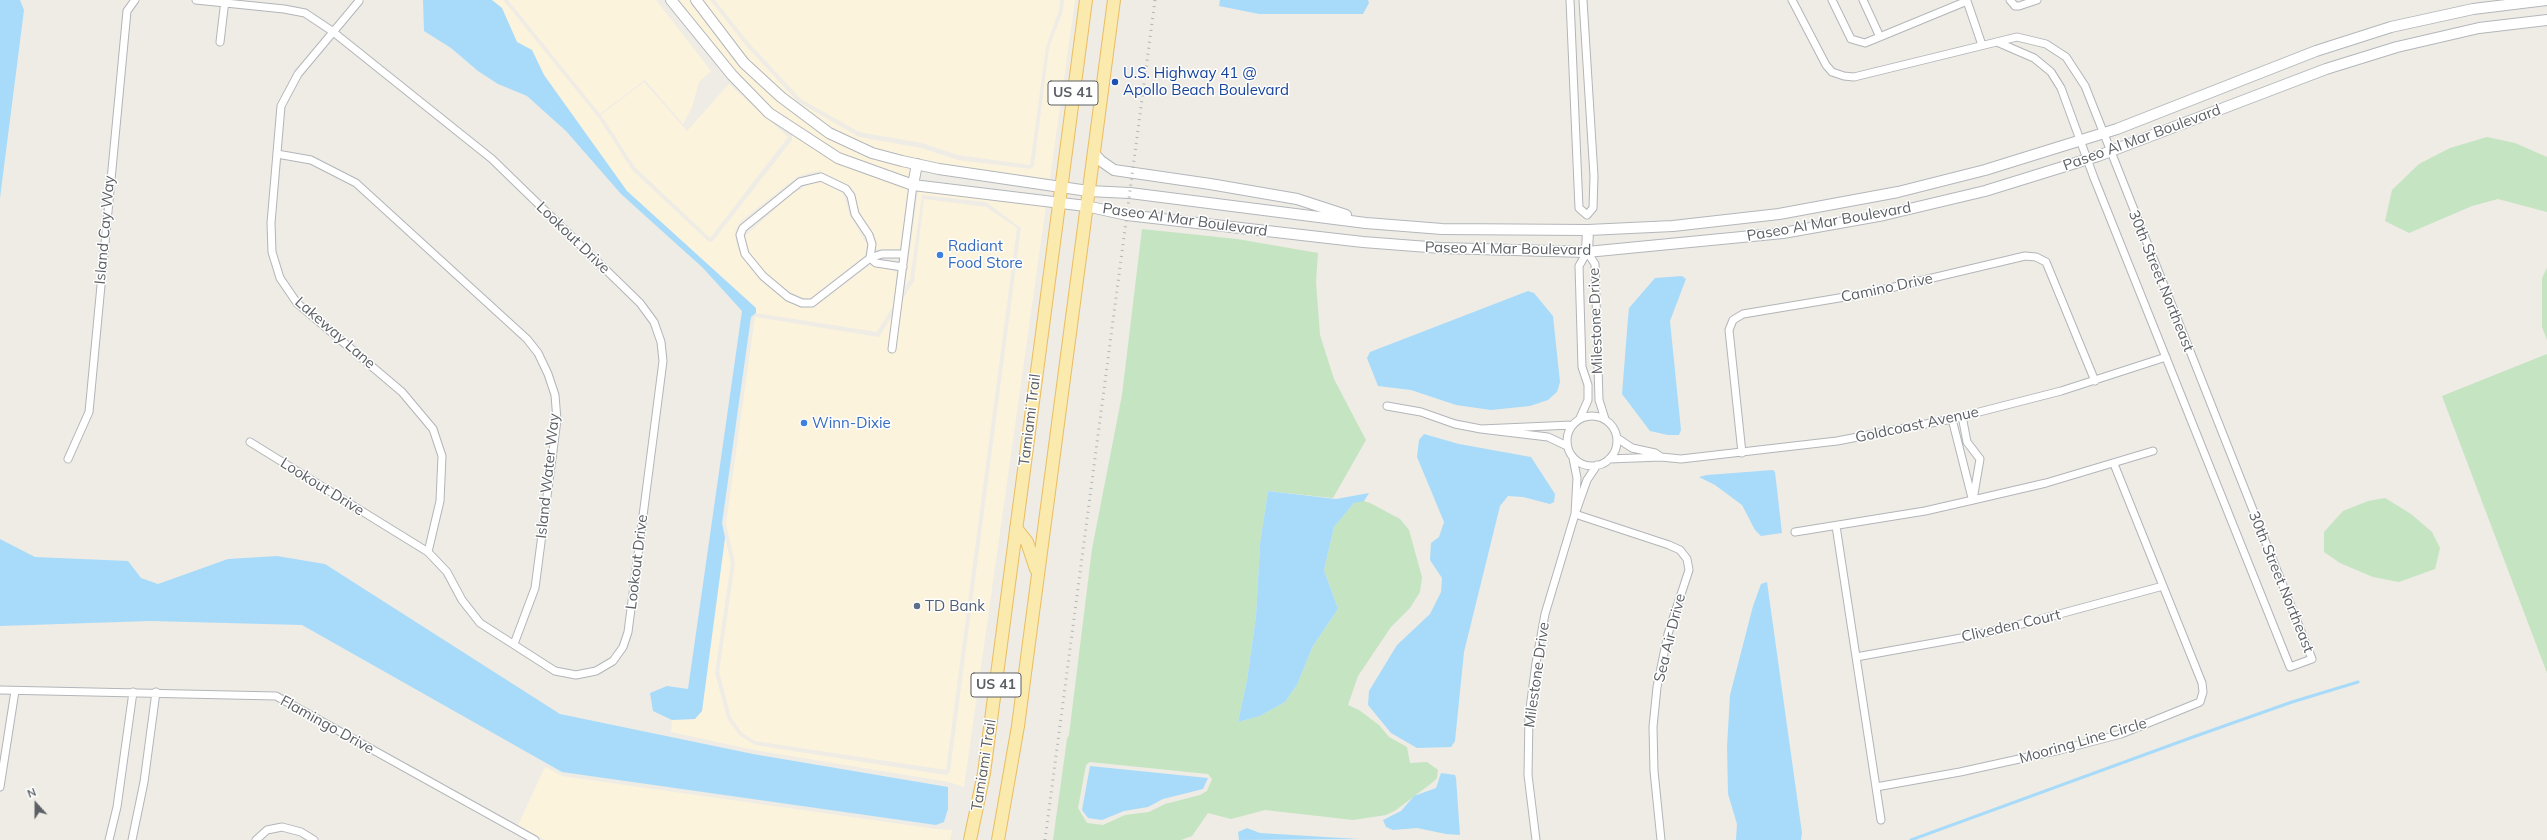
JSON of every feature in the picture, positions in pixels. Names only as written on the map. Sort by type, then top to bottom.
[{"type":"main road","name":"Paseo Al Mar Boulevard","points":[[671,0],[732,75],[769,113],[838,158],[914,185],[1059,202],[1127,215],[1363,242],[1441,248],[1587,252],[1783,233],[1884,215],[1985,191],[2088,160],[2326,69],[2398,47],[2479,28],[2547,20]]},
{"type":"main road","name":"Paseo Al Mar Boulevard","points":[[696,0],[744,63],[777,94],[829,133],[872,153],[917,164],[1088,191],[1130,193],[1366,222],[1442,229],[1588,230],[1673,226],[1826,206],[1898,192],[1985,170],[2103,134],[2316,51],[2391,27],[2473,9],[2547,0]]},
{"type":"main road","name":"Tamiami Trail","points":[[970,840],[984,773],[1086,0]]},
{"type":"main road","name":"Tamiami Trail","points":[[998,840],[1018,726],[1114,0]]},
{"type":"main road","points":[[1093,152],[1101,161],[1114,170],[1297,199],[1366,222]]},
{"type":"main road","points":[[914,185],[917,164]]},
{"type":"main road","points":[[1587,252],[1588,230]]},
{"type":"main road","points":[[1016,528],[1027,542],[1037,576]]},
{"type":"street","name":"Island Cay Way","points":[[68,459],[89,412],[127,11],[135,0]]},
{"type":"street","points":[[196,0],[225,1],[220,42]]},
{"type":"street","points":[[1570,0],[1579,208],[1587,215],[1593,208],[1594,176],[1583,0]]},
{"type":"street","name":"30th Street Northeast","points":[[1792,0],[1826,65],[1832,72],[1844,76],[1854,77],[2017,37],[2046,44],[2066,57],[2080,77],[2312,659],[2290,667],[2088,160],[2061,88],[2051,72],[2034,58],[1997,42]]},
{"type":"street","points":[[1832,0],[1851,39],[1865,43],[1967,0],[1982,45]]},
{"type":"street","points":[[1863,0],[1880,37]]},
{"type":"street","points":[[2010,0],[2015,6],[2019,6],[2037,0]]},
{"type":"street","name":"Lookout Drive","points":[[225,1],[305,13],[332,30],[492,159],[640,303],[654,322],[661,342],[663,361],[628,632],[623,647],[613,661],[596,670],[576,675],[555,671],[480,623],[462,600],[447,572],[428,552],[250,442]]},
{"type":"street","name":"Lakeway Lane","points":[[359,1],[332,30],[287,91],[281,106],[271,224],[272,252],[280,278],[297,303],[402,392],[433,429],[442,456],[441,486],[440,501],[428,552]]},
{"type":"street","name":"Island Water Way","points":[[277,154],[311,160],[356,183],[527,339],[541,360],[555,395],[557,420],[535,588],[514,644]]},
{"type":"street","points":[[870,258],[872,244],[869,235],[855,214],[851,196],[846,189],[821,177],[810,178],[797,184],[743,228],[740,234],[745,254],[763,276],[788,297],[802,303],[812,303],[870,258],[882,254],[904,254]]},
{"type":"street","points":[[892,349],[914,185]]},
{"type":"street","name":"Milestone Drive","points":[[1580,418],[1588,400],[1588,385],[1582,367],[1579,266],[1587,252],[1596,264],[1599,400],[1605,419]]},
{"type":"street","name":"Camino Drive","points":[[1742,453],[1729,330],[1733,320],[1743,314],[1869,293],[2025,256],[2036,256],[2046,262],[2095,381]]},
{"type":"street","points":[[870,258],[876,262],[903,268]]},
{"type":"street","name":"Goldcoast Avenue","points":[[1609,459],[1661,457],[1681,459],[1837,441],[1952,419],[2095,381],[2166,357]]},
{"type":"street","points":[[1387,406],[1421,412],[1455,424],[1481,429],[1548,437],[1567,446]]},
{"type":"street","points":[[1593,415],[1605,419],[1614,429],[1617,438],[1616,448],[1609,459],[1597,465],[1584,465],[1573,458],[1567,446],[1568,433],[1572,425],[1580,418],[1593,415]]},
{"type":"street","points":[[1962,416],[1967,442],[1980,458],[1973,500]]},
{"type":"street","points":[[1952,419],[1973,500]]},
{"type":"street","points":[[1481,429],[1572,425]]},
{"type":"street","name":"Goldcoast Avenue","points":[[1617,438],[1632,448],[1654,453],[1661,457]]},
{"type":"street","points":[[1795,532],[1836,526],[1973,500],[2046,483],[2114,464],[2153,451]]},
{"type":"street","name":"Milestone Drive","points":[[1573,458],[1577,478],[1575,514]]},
{"type":"street","name":"Mooring Line Circle","points":[[1876,787],[1960,772],[2060,750],[2121,734],[2200,702],[2203,692],[2202,683],[2114,464]]},
{"type":"street","name":"Milestone Drive","points":[[1536,840],[1528,775],[1531,701],[1546,614],[1575,514],[1587,480],[1597,465]]},
{"type":"street","name":"Sea Air Drive","points":[[1575,514],[1669,545],[1680,550],[1687,559],[1688,570],[1668,634],[1659,680],[1653,727],[1654,771],[1661,840]]},
{"type":"street","points":[[1836,526],[1881,820]]},
{"type":"street","name":"Cliveden Court","points":[[1856,657],[1967,637],[2030,622],[2163,586]]},
{"type":"street","name":"Flamingo Drive","points":[[0,690],[156,692],[276,696],[535,840]]},
{"type":"street","points":[[0,787],[15,691]]},
{"type":"street","points":[[109,840],[117,807],[133,692]]},
{"type":"street","points":[[132,840],[144,782],[156,692]]},
{"type":"street","points":[[256,840],[267,830],[282,827],[301,832],[314,840]]},
{"type":"shaded area","points":[[492,0],[503,0],[598,117],[632,170],[709,242],[713,241],[792,140],[792,135],[837,163],[908,189],[900,249],[876,249],[873,233],[859,211],[855,193],[850,186],[820,171],[797,177],[741,221],[735,231],[737,246],[741,256],[759,280],[786,301],[801,308],[815,307],[870,265],[897,272],[893,306],[877,332],[756,313],[756,308],[627,191],[544,75],[532,50],[517,42],[502,8]]},
{"type":"shaded area","points":[[508,0],[656,0],[711,71],[699,82],[692,107],[683,124],[645,80],[600,114]]},
{"type":"shaded area","points":[[678,0],[690,0],[741,66],[774,98],[827,138],[872,158],[911,168],[910,178],[840,153],[771,108],[736,72]]},
{"type":"shaded area","points":[[702,0],[710,0],[747,47],[798,102],[859,137],[921,148],[958,160],[1030,169],[1034,166],[1049,48],[1063,11],[1064,0],[1075,0],[1050,179],[940,164],[874,148],[831,128],[780,90],[748,59]]},
{"type":"shaded area","points":[[715,0],[1060,0],[1059,10],[1046,47],[1030,165],[958,155],[922,143],[859,132],[801,99],[749,43]]},
{"type":"shaded area","points":[[644,82],[687,131],[729,84],[788,137],[710,238],[635,167],[601,115]]},
{"type":"shaded area","points":[[820,182],[843,193],[850,216],[867,244],[865,255],[862,258],[810,298],[803,298],[790,292],[766,273],[749,251],[745,236],[792,194],[811,183]]},
{"type":"shaded area","points":[[918,191],[1046,206],[964,787],[949,782],[754,750],[671,732],[672,720],[695,719],[702,710],[725,538],[731,563],[715,673],[727,718],[739,735],[755,745],[946,775],[950,772],[1021,228],[986,202],[922,195],[910,279],[905,286]]},
{"type":"shaded area","points":[[924,199],[986,207],[1017,228],[946,770],[755,741],[742,733],[731,717],[719,672],[735,563],[726,524],[755,317],[879,337],[914,281]]},
{"type":"shaded area","points":[[545,767],[562,776],[936,829],[952,830],[950,840],[545,840],[518,825]]},
{"type":"green space","points":[[2487,137],[2515,143],[2547,157],[2547,212],[2498,199],[2472,206],[2409,233],[2385,221],[2392,190],[2419,164],[2450,148]]},
{"type":"green space","points":[[1142,229],[1237,239],[1318,253],[1316,282],[1320,335],[1334,379],[1366,440],[1333,498],[1268,491],[1260,544],[1256,616],[1247,680],[1238,722],[1260,716],[1285,702],[1297,685],[1313,646],[1338,609],[1324,570],[1334,527],[1354,503],[1360,500],[1370,503],[1400,519],[1409,530],[1422,577],[1420,592],[1410,608],[1391,627],[1358,676],[1348,705],[1359,710],[1379,725],[1389,737],[1407,747],[1410,763],[1427,762],[1438,770],[1437,778],[1433,782],[1396,810],[1386,815],[1353,820],[1265,810],[1231,819],[1208,813],[1192,836],[1181,840],[1053,840],[1067,739],[1069,735],[1092,549],[1122,395]],"holes":[[[1090,762],[1208,774],[1212,779],[1207,791],[1200,795],[1165,804],[1149,812],[1125,815],[1103,825],[1087,823],[1078,808],[1086,765]]]},
{"type":"green space","points":[[2547,268],[2547,340],[2542,327],[2542,278]]},
{"type":"green space","points":[[2547,354],[2547,673],[2442,396]]},
{"type":"green space","points":[[2385,498],[2411,514],[2432,532],[2440,548],[2435,569],[2399,582],[2373,577],[2340,563],[2324,552],[2324,532],[2343,511],[2368,501]]},
{"type":"water","points":[[0,0],[20,0],[24,10],[0,198]]},
{"type":"water","points":[[423,0],[492,0],[502,8],[517,42],[532,50],[544,75],[627,191],[756,308],[756,313],[751,317],[722,523],[725,538],[702,711],[695,719],[672,720],[653,711],[650,693],[667,686],[688,689],[742,311],[703,268],[621,194],[566,131],[527,96],[498,84],[478,71],[451,48],[424,31]]},
{"type":"water","points":[[1220,0],[1368,0],[1369,3],[1363,14],[1259,14],[1219,6]]},
{"type":"water","points":[[1682,276],[1686,279],[1670,321],[1681,430],[1679,435],[1668,435],[1650,431],[1622,394],[1628,318],[1629,308],[1655,278]]},
{"type":"water","points":[[1528,291],[1534,293],[1553,316],[1560,382],[1557,392],[1548,400],[1530,406],[1491,410],[1456,405],[1411,390],[1378,386],[1367,358],[1370,352]]},
{"type":"water","points":[[1424,434],[1459,444],[1531,457],[1555,494],[1554,502],[1550,504],[1523,497],[1508,496],[1500,506],[1464,652],[1455,741],[1451,747],[1417,748],[1391,733],[1368,705],[1369,691],[1397,645],[1430,614],[1441,592],[1442,578],[1430,560],[1431,543],[1439,537],[1444,522],[1417,457],[1419,440]]},
{"type":"water","points":[[1773,470],[1775,472],[1782,533],[1761,536],[1755,530],[1742,505],[1715,485],[1699,477],[1707,475]]},
{"type":"water","points":[[1268,491],[1336,499],[1369,493],[1364,501],[1354,503],[1334,527],[1324,570],[1338,609],[1313,646],[1297,685],[1285,702],[1260,716],[1238,722],[1247,680],[1256,616],[1260,544]]},
{"type":"water","points":[[0,539],[35,557],[128,561],[141,578],[158,584],[228,559],[277,556],[325,564],[560,714],[753,754],[948,787],[948,809],[944,822],[936,825],[562,772],[302,625],[150,621],[0,626]]},
{"type":"water","points":[[1767,582],[1802,833],[1801,840],[1736,840],[1737,824],[1728,794],[1727,746],[1730,695],[1753,606],[1761,584]]},
{"type":"water","points":[[1090,766],[1208,778],[1203,789],[1163,799],[1148,807],[1124,811],[1102,820],[1088,818],[1082,810]]},
{"type":"water","points":[[1441,773],[1455,775],[1456,778],[1460,835],[1446,834],[1417,828],[1393,830],[1386,827],[1383,820],[1401,811],[1414,796],[1436,788]]},
{"type":"water","points":[[1247,828],[1260,833],[1359,839],[1239,840],[1238,832]]},
{"type":"waterway","points":[[1911,840],[2292,702],[2358,682]]},
{"type":"railway","points":[[1045,840],[1155,0]]},
{"type":"place","name":"U.S. Highway 41 @ Apollo Beach Boulevard","points":[[1115,82]]},
{"type":"place","name":"Radiant Food Store","points":[[940,255]]},
{"type":"place","name":"Winn-Dixie","points":[[804,423]]},
{"type":"place","name":"TD Bank","points":[[917,606]]}]
